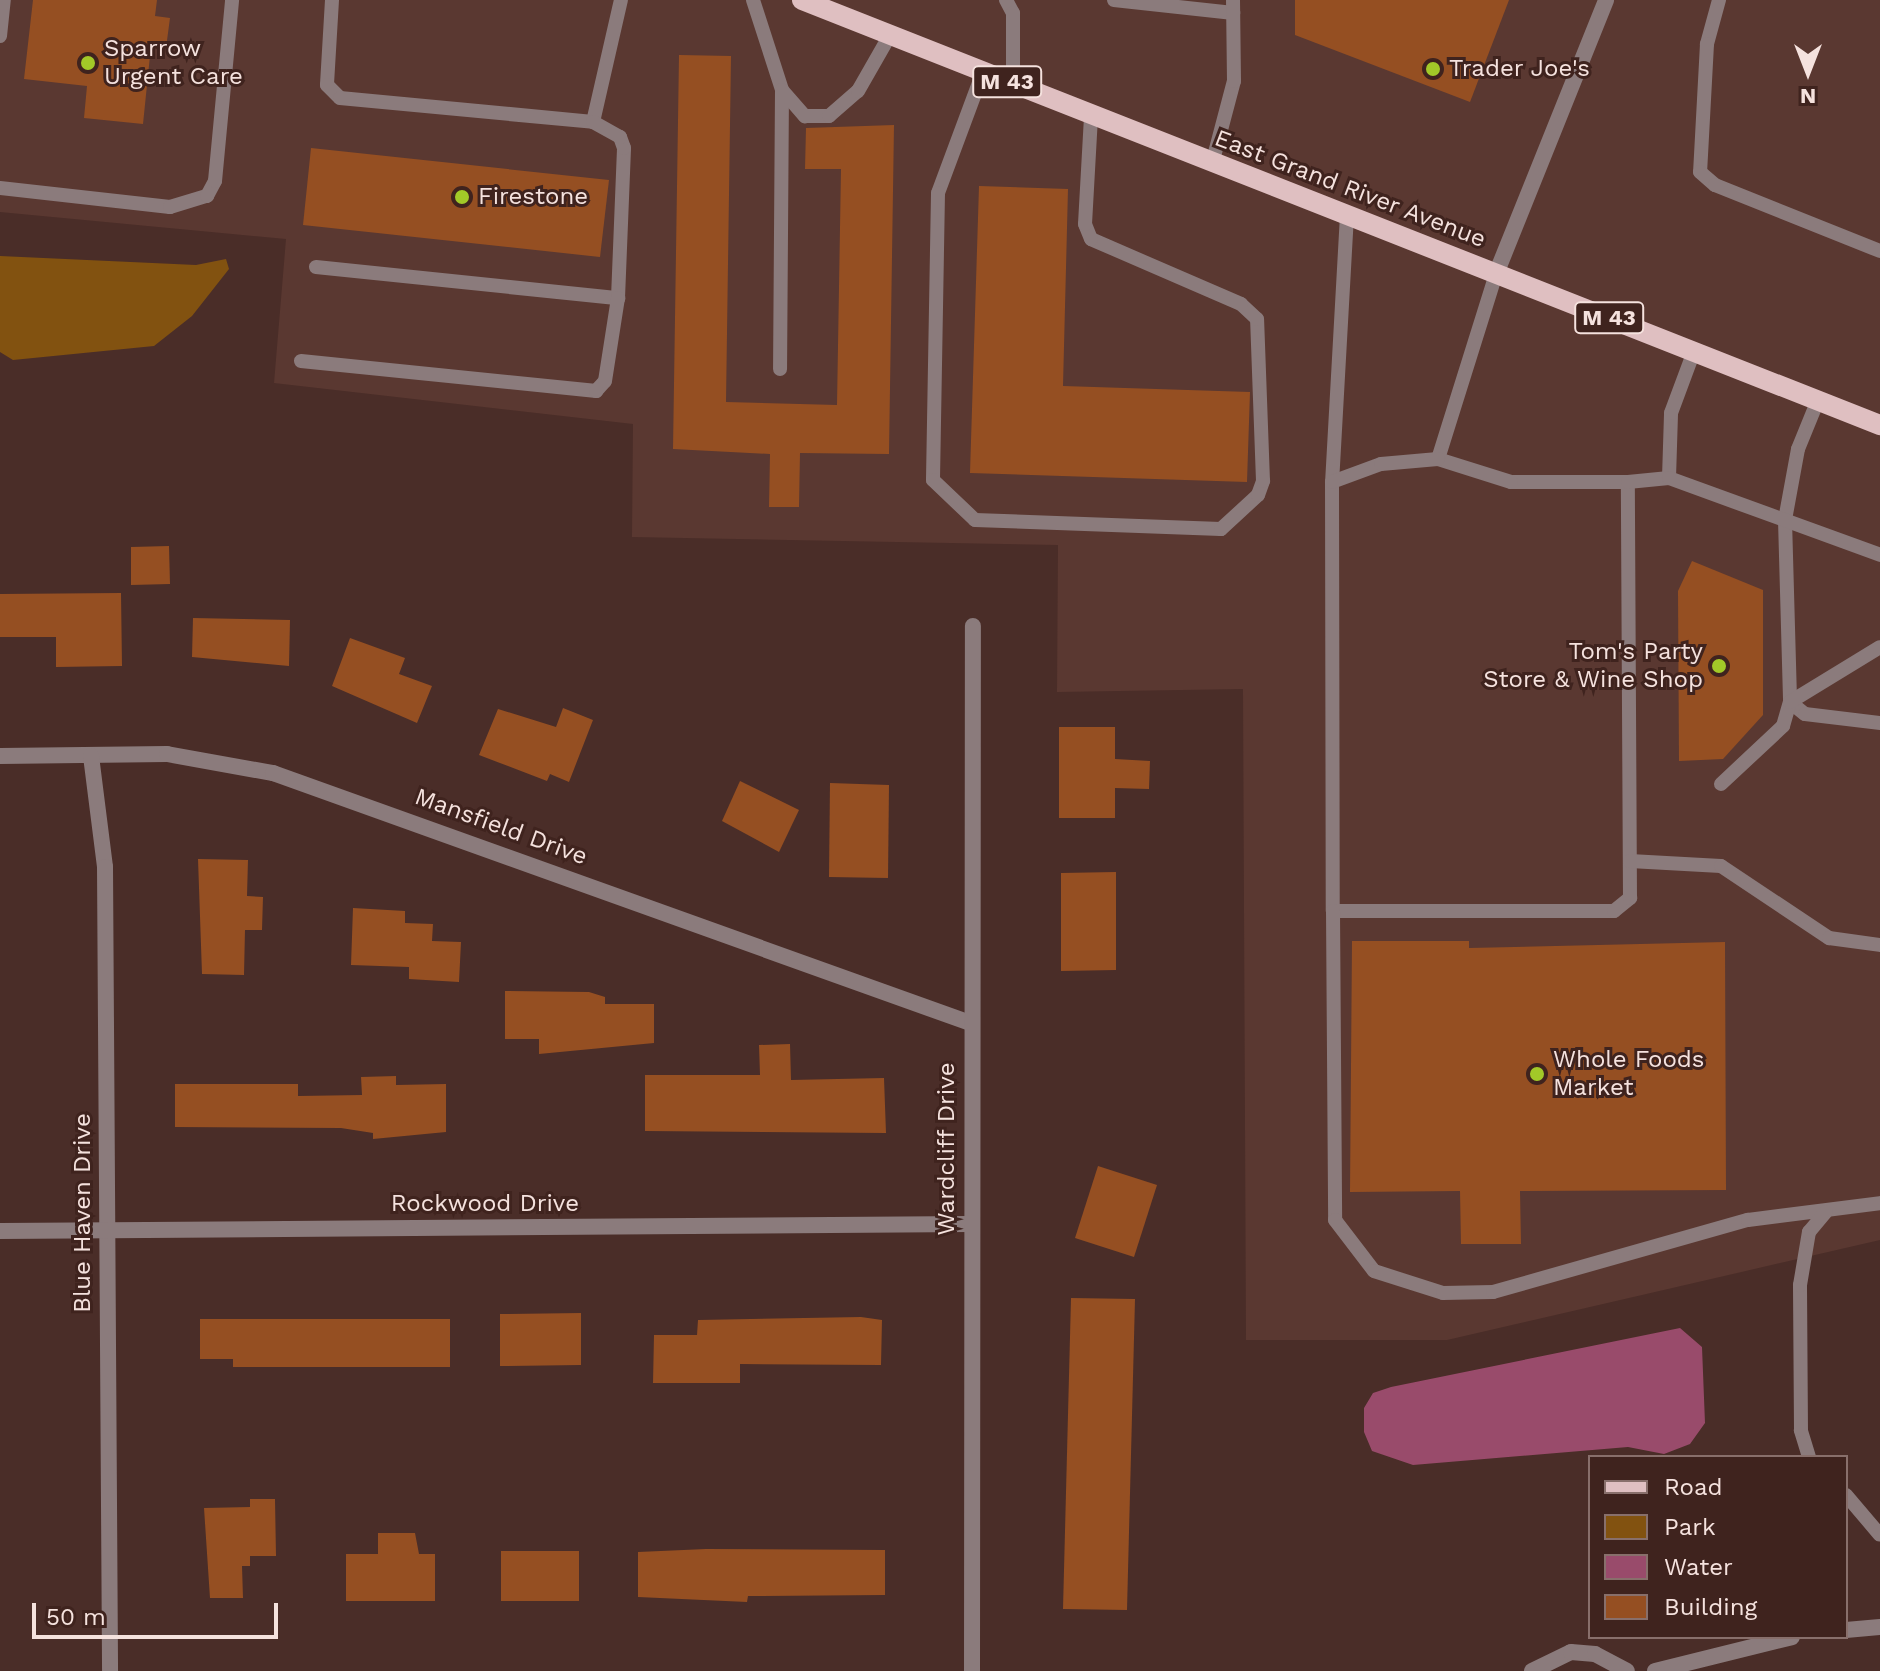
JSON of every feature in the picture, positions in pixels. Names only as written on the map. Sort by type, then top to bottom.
[{"type":"main road","name":"East Grand River Avenue","points":[[802,0],[822,4],[890,35],[1091,116],[1880,425]]},
{"type":"street","points":[[1496,274],[1606,0]]},
{"type":"street","name":"Wardcliff Drive","points":[[972,1671],[970,1023],[973,626]]},
{"type":"street","name":"Mansfield Drive","points":[[0,756],[167,754],[273,773],[970,1023]]},
{"type":"street","name":"Blue Haven Drive","points":[[91,756],[105,867],[110,1671]]},
{"type":"street","name":"Rockwood Drive","points":[[0,1231],[971,1224]]},
{"type":"street","points":[[1848,1630],[1880,1627]]},
{"type":"street","points":[[1655,1671],[1784,1639]]},
{"type":"street","points":[[1532,1671],[1571,1652],[1595,1654],[1627,1671]]},
{"type":"lane","points":[[0,36],[4,0]]},
{"type":"lane","points":[[0,188],[170,207],[207,196],[215,181],[232,0]]},
{"type":"lane","points":[[301,361],[596,391],[605,381],[618,298],[624,148],[609,128],[593,122],[340,98],[327,85],[332,0]]},
{"type":"lane","points":[[593,122],[621,0]]},
{"type":"lane","points":[[753,0],[782,90],[780,369]]},
{"type":"lane","points":[[1006,0],[1013,13],[1013,84]]},
{"type":"lane","points":[[1114,0],[1233,6],[1234,81],[1212,164]]},
{"type":"lane","points":[[1719,0],[1707,44],[1700,172],[1715,185],[1880,251]]},
{"type":"lane","points":[[782,90],[805,116],[829,116],[858,91],[890,35]]},
{"type":"lane","points":[[983,72],[938,193],[933,480],[975,520],[1221,529],[1258,495],[1263,481],[1257,319],[1241,304],[1091,239],[1085,224],[1091,116]]},
{"type":"lane","points":[[1347,215],[1332,482],[1335,1220],[1374,1271],[1443,1293],[1493,1292],[1748,1220],[1880,1203]]},
{"type":"lane","points":[[316,267],[618,298]]},
{"type":"lane","points":[[1438,459],[1496,274]]},
{"type":"lane","points":[[1669,478],[1671,413],[1694,351]]},
{"type":"lane","points":[[1721,784],[1783,726],[1790,702],[1785,520],[1798,449],[1818,400]]},
{"type":"lane","points":[[1332,482],[1381,464],[1438,459],[1511,482],[1628,482],[1669,478],[1880,555]]},
{"type":"lane","points":[[1333,911],[1614,911],[1630,898],[1628,482]]},
{"type":"lane","points":[[1790,702],[1880,647]]},
{"type":"lane","points":[[1790,702],[1805,714],[1880,723]]},
{"type":"lane","points":[[1630,861],[1721,866],[1829,938],[1880,945]]},
{"type":"lane","points":[[1808,1455],[1801,1430],[1800,1285],[1809,1232],[1826,1212]]},
{"type":"lane","points":[[1848,1497],[1880,1535]]},
{"type":"shaded area","points":[[0,0],[1880,0],[1880,1240],[1447,1340],[1246,1340],[1243,689],[1057,692],[1058,545],[632,537],[633,424],[274,383],[286,239],[0,212]]},
{"type":"green space","points":[[0,256],[196,265],[226,259],[229,269],[192,316],[154,346],[13,360],[0,352]]},
{"type":"water","points":[[1680,1328],[1702,1347],[1705,1423],[1690,1444],[1664,1454],[1628,1447],[1413,1465],[1372,1451],[1364,1432],[1364,1408],[1373,1393],[1391,1387]]},
{"type":"building","name":"Sparrow Urgent Care","points":[[33,0],[157,0],[155,16],[170,18],[166,48],[151,46],[143,124],[84,118],[87,86],[24,79]]},
{"type":"building","name":"Trader Joe's","points":[[1295,0],[1509,0],[1470,102],[1295,35]]},
{"type":"building","points":[[679,55],[731,56],[726,402],[837,405],[841,169],[805,169],[806,128],[894,125],[889,454],[800,453],[799,507],[769,507],[770,454],[673,449]]},
{"type":"building","points":[[311,148],[609,180],[600,257],[303,225]]},
{"type":"building","points":[[979,186],[1068,189],[1063,386],[1250,392],[1247,482],[970,473]]},
{"type":"building","points":[[169,546],[170,584],[131,585],[131,547]]},
{"type":"building","points":[[1692,561],[1763,590],[1763,715],[1723,759],[1679,761],[1678,591]]},
{"type":"building","points":[[121,593],[122,666],[56,667],[56,637],[0,637],[0,594]]},
{"type":"building","points":[[193,618],[290,620],[289,666],[192,657]]},
{"type":"building","points":[[350,638],[405,658],[399,674],[432,686],[417,723],[332,686]]},
{"type":"building","points":[[563,708],[593,720],[569,782],[550,774],[547,781],[479,755],[498,709],[556,727]]},
{"type":"building","points":[[1059,727],[1115,727],[1115,759],[1150,761],[1149,789],[1115,788],[1115,818],[1059,818]]},
{"type":"building","points":[[740,781],[799,810],[779,852],[722,821]]},
{"type":"building","points":[[830,783],[889,785],[888,878],[829,877]]},
{"type":"building","points":[[198,859],[248,860],[247,896],[263,897],[262,930],[245,930],[244,975],[202,974]]},
{"type":"building","points":[[1116,872],[1116,970],[1061,971],[1061,873]]},
{"type":"building","points":[[353,908],[405,911],[405,923],[433,924],[432,941],[461,942],[459,982],[409,979],[409,967],[351,965]]},
{"type":"building","name":"Whole Foods Market","points":[[1352,941],[1469,941],[1469,948],[1725,942],[1726,1190],[1520,1191],[1521,1244],[1461,1244],[1460,1191],[1350,1192]]},
{"type":"building","points":[[505,991],[589,992],[605,997],[605,1004],[654,1004],[654,1043],[539,1054],[539,1039],[505,1039]]},
{"type":"building","points":[[790,1044],[791,1080],[884,1078],[886,1133],[645,1131],[645,1075],[760,1075],[759,1045]]},
{"type":"building","points":[[396,1076],[396,1085],[446,1084],[446,1132],[373,1139],[373,1133],[341,1128],[175,1127],[175,1084],[298,1084],[298,1096],[362,1095],[361,1077]]},
{"type":"building","points":[[1098,1166],[1157,1185],[1134,1257],[1075,1238]]},
{"type":"building","points":[[1071,1298],[1135,1299],[1127,1610],[1063,1609]]},
{"type":"building","points":[[581,1313],[581,1365],[500,1366],[500,1314]]},
{"type":"building","points":[[861,1317],[882,1320],[881,1365],[740,1364],[740,1383],[653,1383],[654,1335],[697,1335],[698,1320]]},
{"type":"building","points":[[200,1319],[450,1319],[450,1367],[233,1367],[233,1359],[200,1359]]},
{"type":"building","points":[[250,1499],[275,1499],[276,1556],[250,1556],[250,1566],[242,1566],[243,1598],[210,1598],[204,1508],[250,1507]]},
{"type":"building","points":[[378,1533],[415,1533],[419,1554],[435,1554],[435,1601],[346,1601],[346,1554],[378,1554]]},
{"type":"building","points":[[706,1549],[885,1550],[885,1595],[748,1596],[747,1602],[638,1597],[638,1552]]},
{"type":"building","points":[[501,1551],[579,1551],[579,1601],[501,1601]]},
{"type":"place","name":"Sparrow Urgent Care","points":[[88,63]]},
{"type":"place","name":"Trader Joe's","points":[[1433,69]]},
{"type":"place","name":"Firestone","points":[[462,197]]},
{"type":"place","name":"Tom's Party Store & Wine Shop","points":[[1719,666]]},
{"type":"place","name":"Whole Foods Market","points":[[1537,1074]]}]
